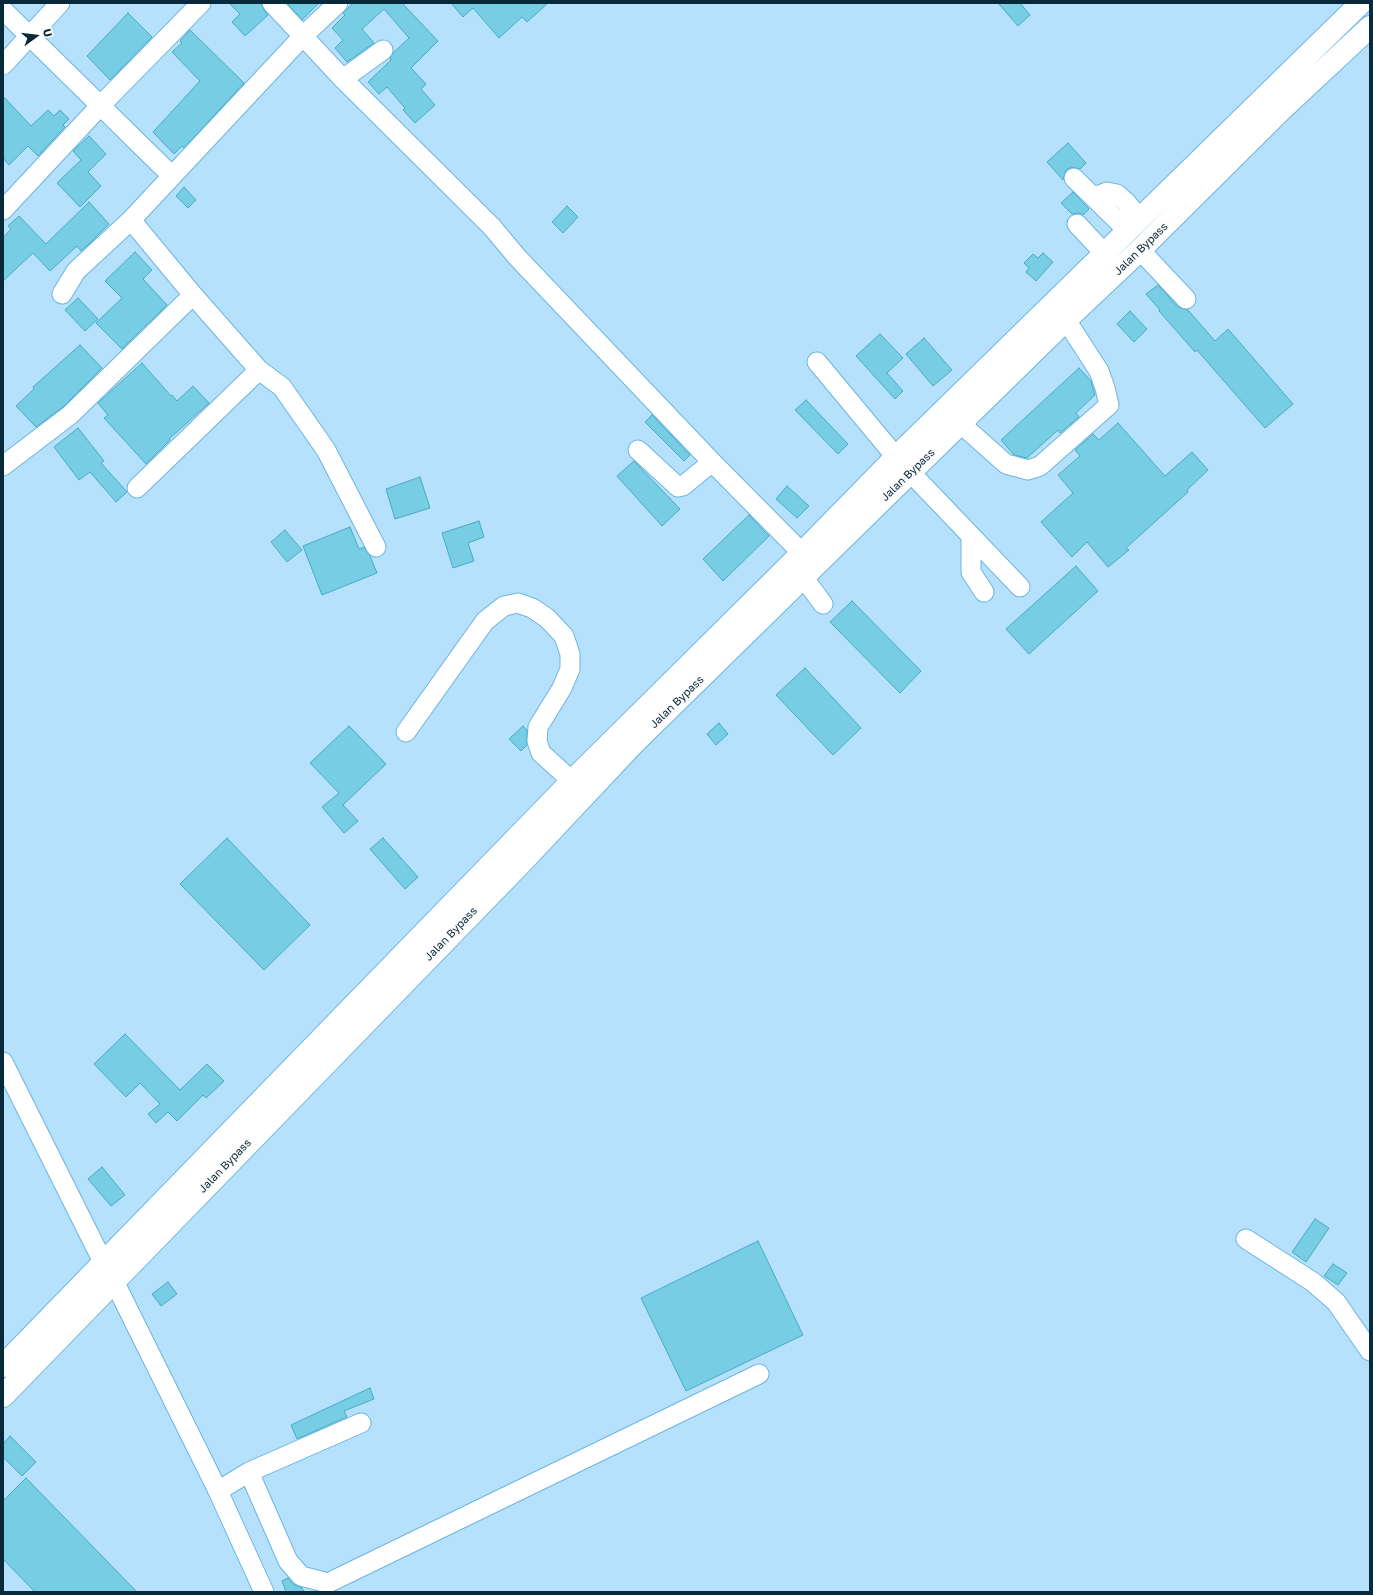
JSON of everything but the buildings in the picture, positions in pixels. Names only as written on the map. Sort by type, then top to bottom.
[{"type":"highway","name":"Jalan Bypass","points":[[3,1396],[109,1272],[185,1178],[572,781],[896,457],[1361,3]]},
{"type":"highway","name":"Jalan Bypass","points":[[3,1366],[109,1272],[522,862],[634,744],[803,577],[990,396],[1066,320],[1140,250],[1280,111],[1370,27]]},
{"type":"highway","points":[[975,380],[990,396]]},
{"type":"street","points":[[3,65],[60,3]]},
{"type":"street","points":[[3,210],[100,106],[201,3]]},
{"type":"street","points":[[272,3],[304,35],[343,79],[492,227],[517,257],[712,462],[802,552]]},
{"type":"street","points":[[62,294],[76,271],[131,220],[171,175],[304,35],[338,3]]},
{"type":"street","points":[[3,10],[171,175]]},
{"type":"street","points":[[343,79],[383,50]]},
{"type":"street","points":[[1074,178],[1094,197],[1134,225]]},
{"type":"street","points":[[131,220],[193,295],[259,370],[282,387],[308,422],[326,450],[376,546]]},
{"type":"street","points":[[1077,224],[1105,254]]},
{"type":"street","points":[[1140,250],[1186,299]]},
{"type":"street","points":[[3,466],[70,415],[193,295]]},
{"type":"street","points":[[961,424],[1006,464],[1028,470],[1040,466],[1109,405],[1106,388],[1099,371],[1066,320]]},
{"type":"street","points":[[817,362],[896,457]]},
{"type":"street","points":[[137,488],[259,370]]},
{"type":"street","points":[[638,450],[678,487],[683,486],[712,462]]},
{"type":"street","points":[[911,473],[1020,587]]},
{"type":"street","points":[[971,536],[971,572],[984,592]]},
{"type":"street","points":[[803,577],[823,604]]},
{"type":"street","points":[[406,732],[485,621],[504,606],[518,603],[532,608],[547,618],[564,636],[570,654],[570,669],[562,688],[538,727],[537,741],[541,753],[572,781]]},
{"type":"street","points":[[3,1062],[218,1491],[264,1592]]},
{"type":"street","points":[[1246,1239],[1313,1282],[1336,1302],[1370,1351]]},
{"type":"street","points":[[249,1472],[288,1561],[301,1576],[328,1584],[759,1374]]},
{"type":"street","points":[[218,1491],[249,1472],[361,1423]]}]
